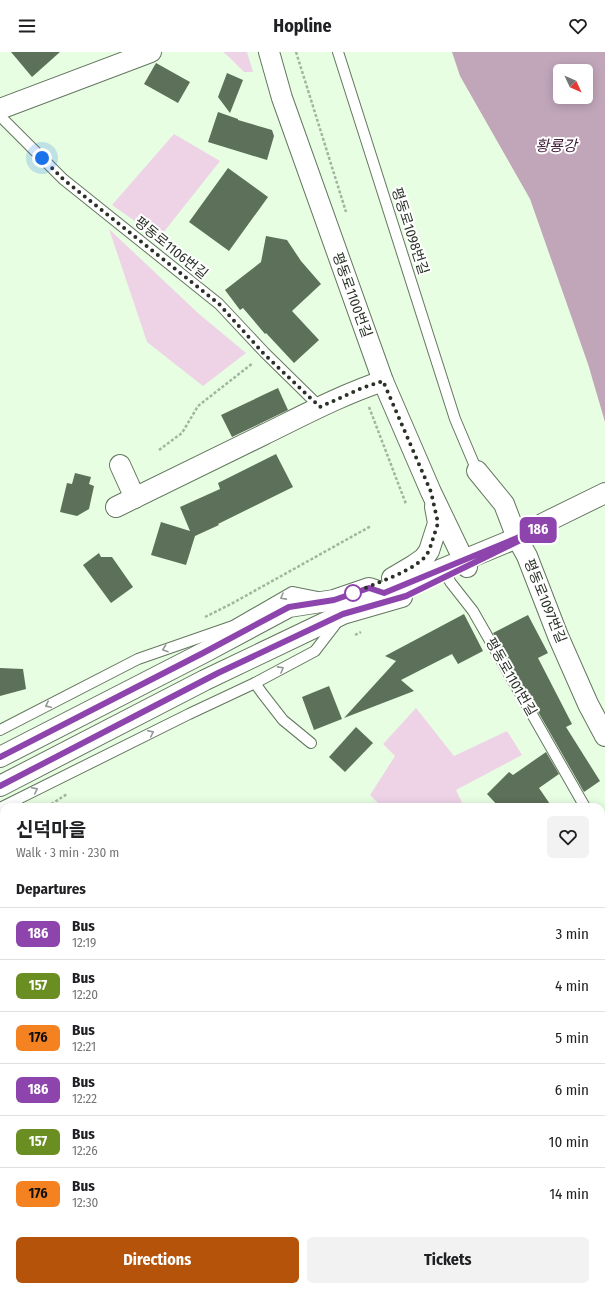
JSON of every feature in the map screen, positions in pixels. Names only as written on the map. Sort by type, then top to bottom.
[{"type":"street","points":[[0,109],[151,52]]},
{"type":"street","name":"평동로1100번길","points":[[269,52],[282,98],[383,381],[431,492],[465,563]]},
{"type":"street","points":[[116,507],[320,407],[362,388],[383,381]]},
{"type":"street","points":[[120,465],[135,498]]},
{"type":"street","name":"평동로1097번길","points":[[477,471],[504,504],[518,539],[527,556],[558,636],[588,704],[605,736]]},
{"type":"street","points":[[0,786],[205,680],[339,607],[369,588],[414,566],[424,558],[429,551],[438,523],[431,492]]},
{"type":"street","points":[[0,757],[203,653],[289,607],[339,607],[406,596],[465,563],[537,532],[542,525],[605,494]]},
{"type":"street","points":[[369,588],[384,593],[445,573]]},
{"type":"lane","name":"평동로1098번길","points":[[338,52],[455,419],[477,471]]},
{"type":"lane","name":"평동로1106번길","points":[[0,116],[63,179],[219,304],[264,354],[320,407]]},
{"type":"lane","name":"평동로1101번길","points":[[429,551],[474,611],[583,803]]},
{"type":"lane","points":[[0,730],[138,659],[233,626],[292,592],[339,607],[315,650],[256,683],[175,721],[10,803]]},
{"type":"lane","points":[[256,683],[283,720],[311,743]]},
{"type":"path","points":[[159,450],[182,432],[198,406],[264,354]]},
{"type":"path","points":[[203,618],[232,604],[371,526]]},
{"type":"shaded area","points":[[223,52],[247,52],[253,72],[244,72]]},
{"type":"shaded area","points":[[174,134],[220,161],[159,238],[112,205]]},
{"type":"shaded area","points":[[109,229],[199,314],[246,353],[203,386],[147,342]]},
{"type":"shaded area","points":[[416,708],[454,756],[507,731],[522,755],[456,790],[462,803],[378,803],[370,795],[395,756],[383,744]]},
{"type":"water","name":"황룡강","points":[[452,52],[605,52],[605,422],[588,364],[530,199],[460,76]]},
{"type":"building","points":[[11,52],[60,52],[32,77]]},
{"type":"building","points":[[156,63],[190,82],[178,103],[144,84]]},
{"type":"building","points":[[227,73],[243,80],[230,113],[218,97]]},
{"type":"building","points":[[218,112],[238,120],[272,130],[274,136],[267,160],[208,142]]},
{"type":"building","points":[[228,168],[268,197],[229,251],[189,222]]},
{"type":"building","points":[[266,236],[287,240],[301,261],[321,284],[292,311],[319,340],[294,363],[266,333],[265,334],[243,308],[240,310],[225,290],[261,262]]},
{"type":"building","points":[[278,388],[288,410],[232,437],[221,415]]},
{"type":"building","points":[[276,454],[293,487],[195,536],[186,565],[151,555],[161,522],[190,531],[180,507],[220,489],[218,483]]},
{"type":"building","points":[[75,473],[91,477],[89,484],[94,486],[89,509],[77,516],[60,512],[67,483],[72,484]]},
{"type":"building","points":[[99,553],[101,557],[112,557],[133,587],[111,603],[83,565]]},
{"type":"building","points":[[464,614],[483,651],[458,664],[452,654],[401,680],[414,691],[344,718],[396,661],[385,656]]},
{"type":"building","points":[[528,615],[548,653],[538,658],[572,724],[566,727],[600,781],[584,792],[493,633]]},
{"type":"building","points":[[0,668],[23,669],[26,689],[0,696]]},
{"type":"building","points":[[329,686],[342,719],[314,730],[302,697]]},
{"type":"building","points":[[356,727],[373,743],[345,772],[329,757]]},
{"type":"building","points":[[546,752],[559,774],[539,788],[549,803],[495,803],[487,794],[509,772],[513,775]]},
{"type":"bus line","name":"186","points":[[0,757],[203,653],[289,607],[334,600],[369,588],[384,593],[540,527],[537,532],[406,596],[343,614],[205,680],[0,786]]},
{"type":"route","points":[[42,158],[63,179],[219,304],[264,354],[320,407],[362,388],[383,381],[431,492],[438,523],[429,551],[424,558],[414,566],[397,575],[369,588],[353,593]]}]
